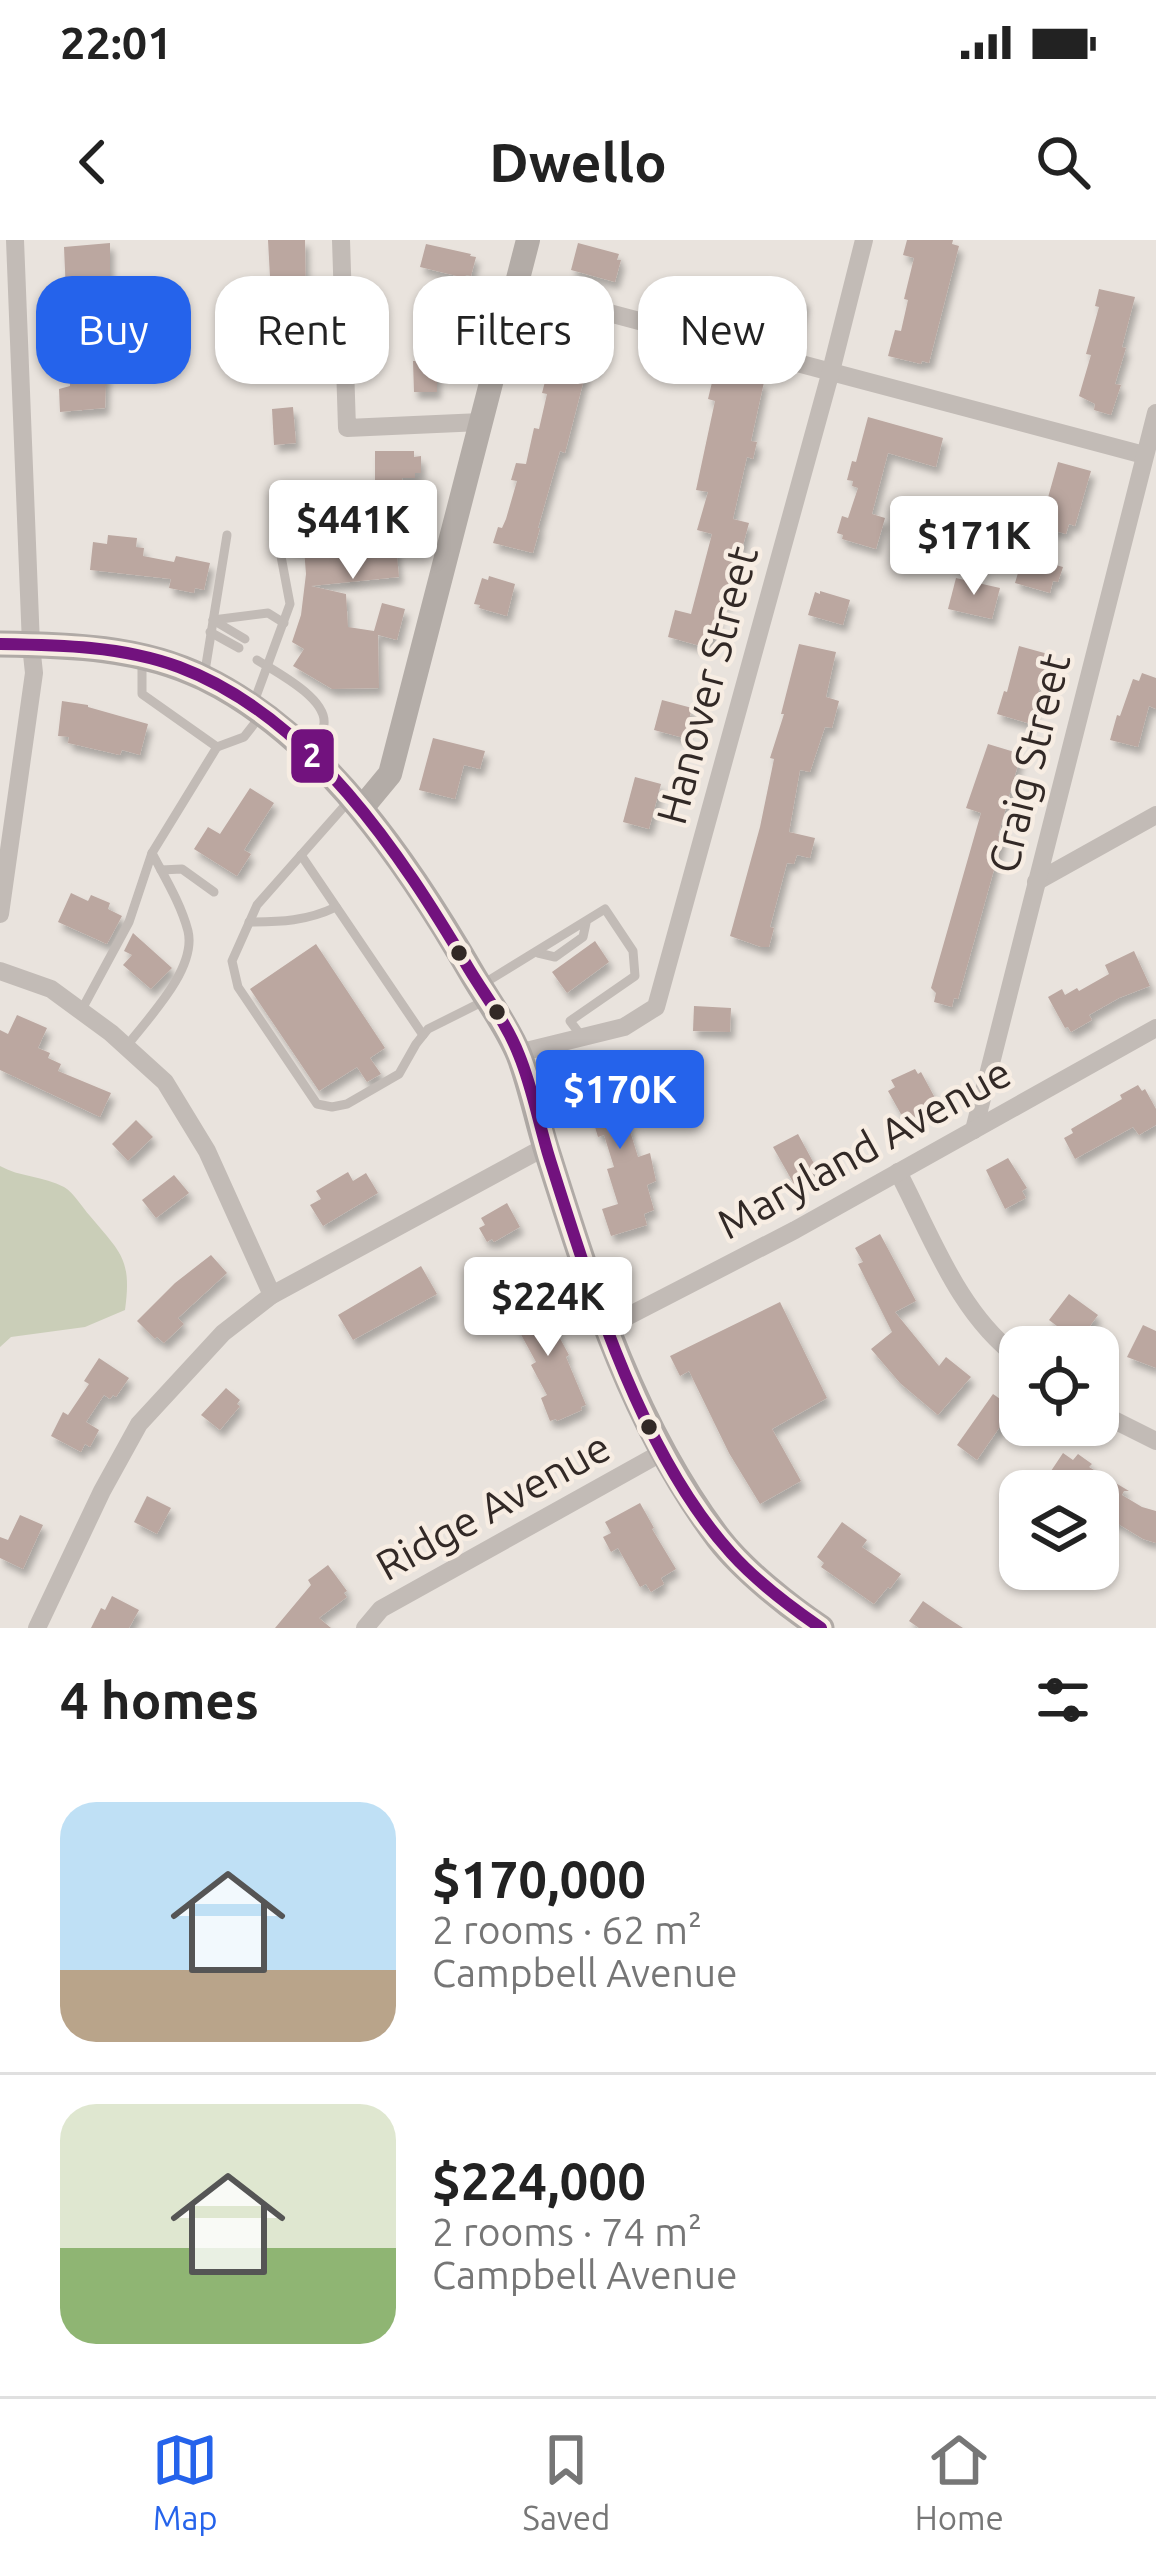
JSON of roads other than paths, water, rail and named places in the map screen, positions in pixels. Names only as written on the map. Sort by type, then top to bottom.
[{"type":"main road","points":[[0,644],[98,648],[173,665],[204,678],[257,711],[356,803],[437,913],[518,1054],[605,1328],[661,1453],[721,1542],[791,1608],[821,1628]]},
{"type":"street","points":[[0,914],[34,673],[15,240]]},
{"type":"street","points":[[341,240],[346,428],[482,422]]},
{"type":"street","points":[[518,276],[528,240]]},
{"type":"street","name":"Hanover Street","points":[[518,1054],[624,1027],[656,1007],[863,240]]},
{"type":"street","points":[[614,314],[1144,455]]},
{"type":"street","points":[[356,803],[390,774],[491,384]]},
{"type":"street","name":"Craig Street","points":[[974,1130],[1156,413]]},
{"type":"street","points":[[1036,882],[1156,815]]},
{"type":"street","points":[[0,971],[51,988],[165,1082],[206,1150],[272,1295]]},
{"type":"street","name":"Maryland Avenue","points":[[605,1328],[1156,1028]]},
{"type":"street","points":[[37,1628],[139,1424],[223,1333],[272,1295],[545,1147]]},
{"type":"street","points":[[898,1172],[964,1299],[999,1343]]},
{"type":"street","points":[[1119,1422],[1156,1441]]},
{"type":"street","name":"Ridge Avenue","points":[[365,1628],[381,1609],[661,1453]]},
{"type":"lane","points":[[81,1011],[129,922],[152,853],[217,747],[244,737],[257,711],[265,658],[290,604],[274,520]]},
{"type":"lane","points":[[204,678],[227,535]]},
{"type":"lane","points":[[212,626],[268,613],[284,622]]},
{"type":"lane","points":[[212,626],[242,643]]},
{"type":"lane","points":[[142,657],[142,694],[217,747]]},
{"type":"lane","points":[[265,658],[309,694],[324,716],[323,729],[308,755]]},
{"type":"lane","points":[[356,803],[257,905],[232,961],[238,987],[317,1104],[347,1104],[399,1074],[428,1029],[605,910],[633,951],[635,976],[570,1021],[582,1037]]},
{"type":"lane","points":[[126,1047],[182,972],[190,937],[152,853]]},
{"type":"lane","points":[[301,855],[423,1036]]},
{"type":"lane","points":[[160,870],[182,869],[214,892]]},
{"type":"lane","points":[[249,922],[291,922],[337,907]]}]
